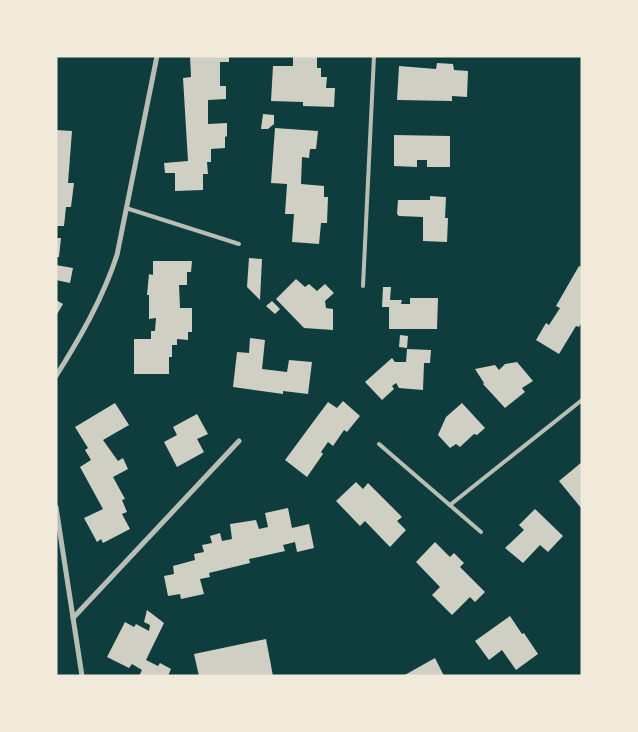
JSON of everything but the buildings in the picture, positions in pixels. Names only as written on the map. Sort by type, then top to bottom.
[{"type":"street","points":[[56,376],[95,309],[117,255],[157,56]]},
{"type":"street","points":[[73,618],[239,441]]},
{"type":"street","points":[[56,507],[82,676]]},
{"type":"lane","points":[[363,286],[374,56]]},
{"type":"lane","points":[[126,208],[239,244]]},
{"type":"lane","points":[[450,505],[582,400]]},
{"type":"lane","points":[[379,444],[481,532]]}]
